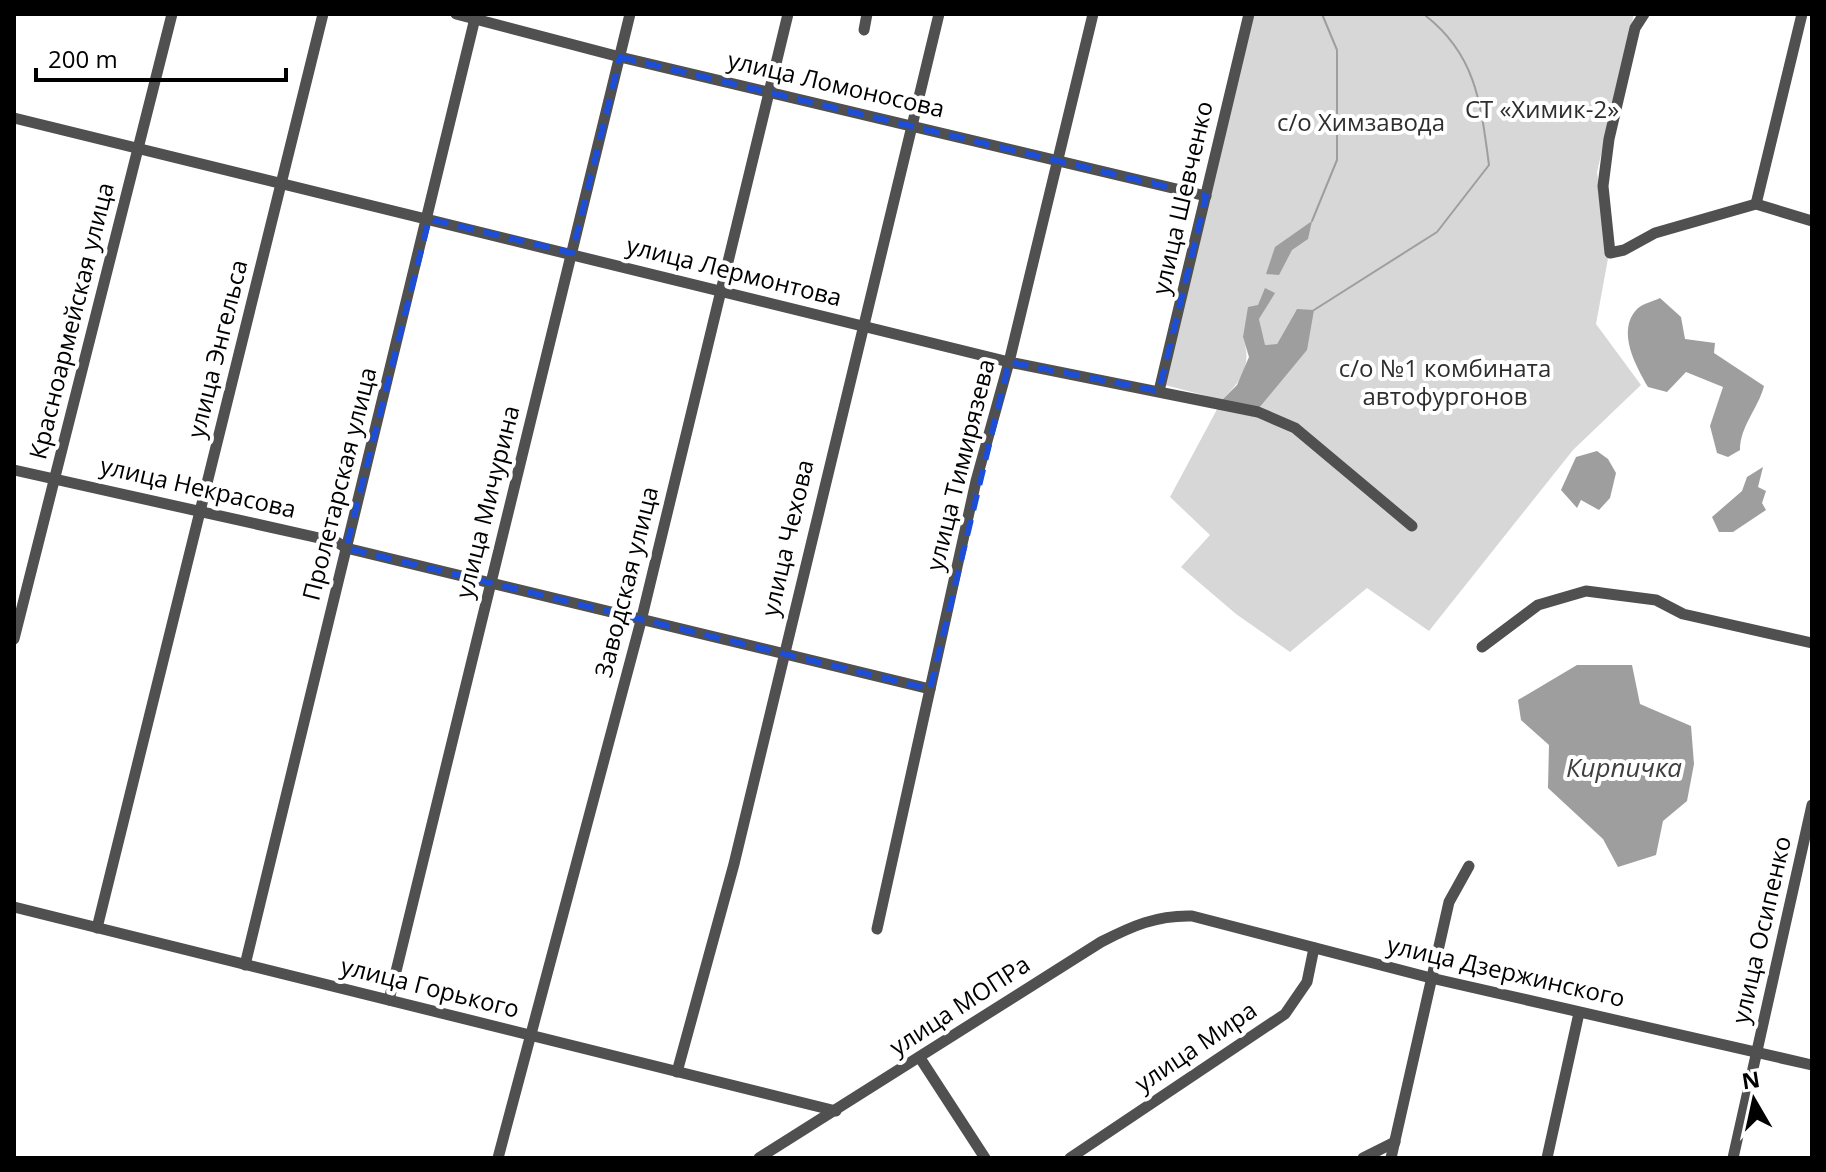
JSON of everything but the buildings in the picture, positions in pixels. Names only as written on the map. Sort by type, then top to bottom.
[{"type":"street","name":"Красноармейская улица","points":[[14,639],[172,14]]},
{"type":"street","name":"улица Энгельса","points":[[97,928],[323,14]]},
{"type":"street","name":"улица Ломоносова","points":[[456,14],[475,16],[620,57],[1206,196]]},
{"type":"street","name":"улица Мичурина","points":[[389,1000],[630,14]]},
{"type":"street","name":"Заводская улица","points":[[498,1158],[641,621],[788,14]]},
{"type":"street","points":[[864,30],[867,14]]},
{"type":"street","name":"улица Чехова","points":[[677,1072],[734,864],[939,14]]},
{"type":"street","name":"улица Тимирязева","points":[[877,929],[976,481],[1009,362],[1093,14]]},
{"type":"street","name":"улица Шевченко","points":[[1159,391],[1249,14]]},
{"type":"street","points":[[1644,14],[1635,28],[1609,139],[1603,186],[1610,253],[1624,250],[1655,233],[1756,204],[1812,221]]},
{"type":"street","points":[[1756,204],[1804,14],[1812,15]]},
{"type":"street","name":"Пролетарская улица","points":[[245,965],[429,219],[475,16]]},
{"type":"street","name":"улица Лермонтова","points":[[14,118],[1009,362],[1258,412],[1295,428],[1412,526]]},
{"type":"street","name":"улица Некрасова","points":[[14,470],[337,542],[346,548],[930,689]]},
{"type":"street","points":[[1482,647],[1538,605],[1586,591],[1656,600],[1683,614],[1812,643]]},
{"type":"street","name":"улица Осипенко","points":[[1733,1158],[1807,851],[1812,805]]},
{"type":"street","points":[[1391,1158],[1449,902],[1469,866]]},
{"type":"street","name":"улица Горького","points":[[14,907],[836,1111]]},
{"type":"street","name":"улица Дзержинского","points":[[1192,916],[1431,978],[1812,1065]]},
{"type":"street","name":"улица МОПРа","points":[[759,1158],[1101,942],[1149,919],[1192,916]]},
{"type":"street","name":"улица Мира","points":[[1070,1158],[1285,1014],[1307,982],[1314,948]]},
{"type":"street","points":[[1547,1158],[1579,1013]]},
{"type":"street","points":[[920,1058],[985,1158]]},
{"type":"street","points":[[1363,1158],[1395,1142]]},
{"type":"highlighted area","points":[[620,57],[1206,196],[1159,391],[1009,362],[930,689],[346,548],[429,219],[572,253]]},
{"type":"green space","points":[[1253,14],[1634,14],[1597,172],[1609,253],[1596,324],[1641,385],[1573,450],[1429,631],[1367,588],[1290,652],[1236,614],[1181,567],[1210,535],[1170,497],[1222,400],[1165,385]],"holes":[[[1274,293],[1259,319],[1264,345],[1277,344],[1297,309],[1260,408],[1223,399],[1244,371],[1246,347],[1243,337]]]},
{"type":"water","points":[[1312,221],[1308,239],[1292,250],[1279,275],[1266,274],[1275,247]]},
{"type":"water","points":[[1265,288],[1275,293],[1259,319],[1265,345],[1277,344],[1297,309],[1314,310],[1307,350],[1259,408],[1222,400],[1237,385],[1249,357],[1243,337],[1248,307],[1258,305]]},
{"type":"water","points":[[1660,298],[1681,317],[1685,339],[1715,343],[1714,353],[1764,386],[1743,433],[1740,450],[1728,457],[1717,453],[1710,426],[1723,387],[1686,372],[1667,392],[1648,387],[1634,359],[1628,338],[1631,318],[1639,307]]},
{"type":"water","points":[[1597,451],[1608,459],[1616,473],[1610,498],[1599,510],[1581,500],[1577,508],[1561,490],[1576,457]]},
{"type":"water","points":[[1763,467],[1758,487],[1766,491],[1762,503],[1766,510],[1733,532],[1719,532],[1712,517],[1742,491],[1747,477]]},
{"type":"water","name":"Кирпичка","points":[[1577,665],[1632,665],[1640,704],[1691,726],[1694,764],[1687,801],[1663,821],[1656,855],[1618,867],[1603,839],[1548,788],[1549,745],[1521,720],[1518,700]]},
{"type":"waterway","points":[[1312,221],[1337,160],[1337,50],[1322,14]]},
{"type":"waterway","points":[[1314,310],[1437,232],[1489,165],[1474,83],[1456,48],[1426,16]]},
{"type":"park label","name":"СТ «Химик-2»","points":[[1542,110]]},
{"type":"park label","name":"с/о Химзавода","points":[[1361,123]]},
{"type":"park label","name":"с/о №1 комбината автофургонов","points":[[1445,383]]}]
